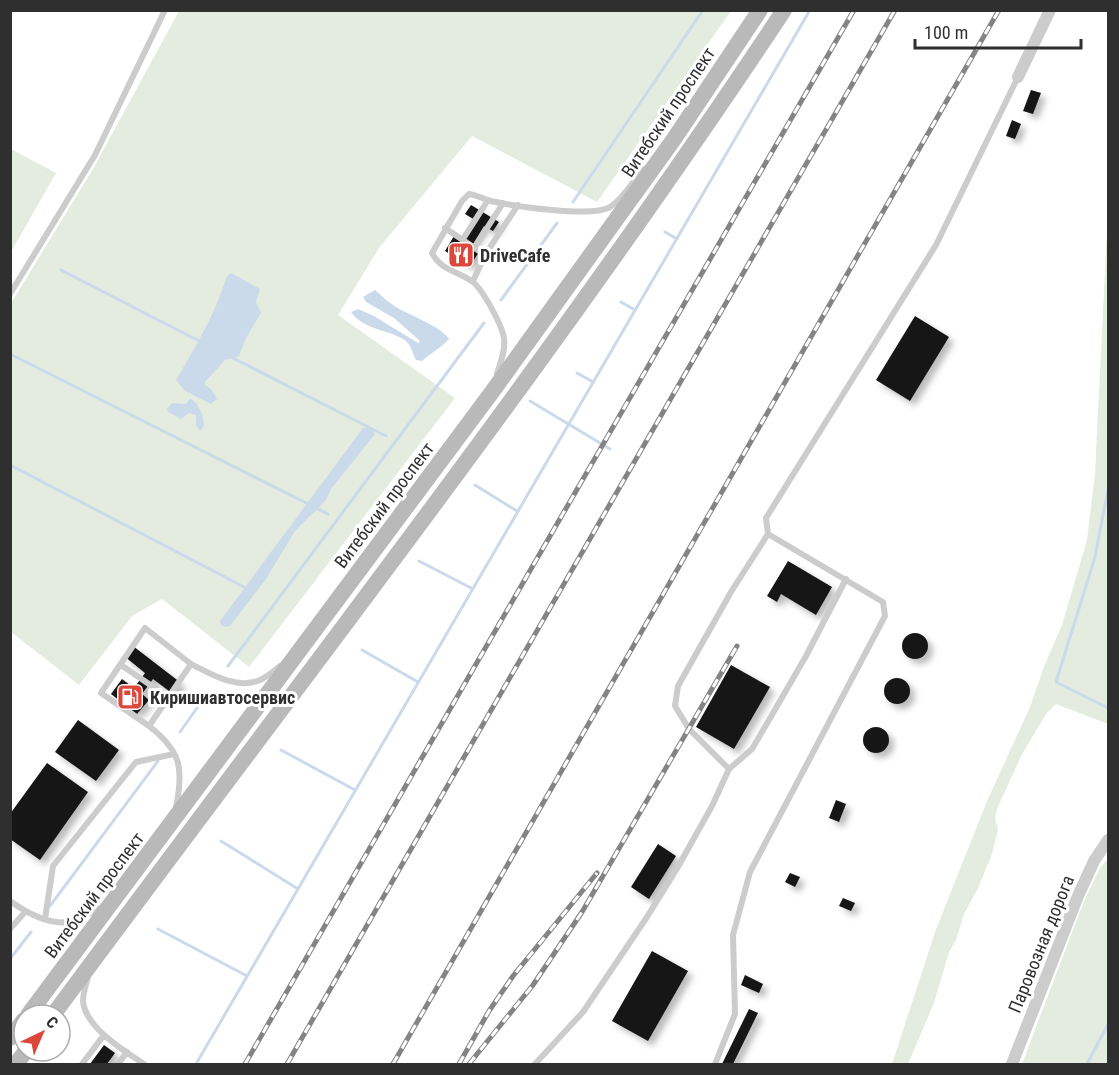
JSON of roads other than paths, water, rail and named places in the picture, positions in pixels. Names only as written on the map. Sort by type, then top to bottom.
[{"type":"main road","name":"Витебский проспект","points":[[37,1003],[492,392],[674,139],[760,10]]},
{"type":"main road","name":"Витебский проспект","points":[[61,1003],[598,281],[721,105],[783,10]]},
{"type":"street","points":[[1018,77],[1050,10]]},
{"type":"street","name":"Паровозная дорога","points":[[1012,1065],[1078,896],[1094,861],[1108,840]]},
{"type":"lane","points":[[10,294],[95,155],[165,10]]},
{"type":"lane","points":[[729,768],[688,729],[675,706],[678,686],[731,592],[768,534],[766,518],[936,245],[1018,77]]},
{"type":"lane","points":[[492,392],[504,347],[504,337],[483,295],[473,282],[436,261],[432,253],[462,201],[469,194],[518,205],[590,212],[602,211],[615,204],[643,169],[674,139]]},
{"type":"lane","points":[[463,239],[488,200]]},
{"type":"lane","points":[[475,247],[503,203]]},
{"type":"lane","points":[[473,282],[486,255],[518,205]]},
{"type":"lane","points":[[445,228],[486,255]]},
{"type":"lane","points":[[715,1065],[735,1014],[733,935],[750,872],[885,616],[883,602],[768,534]]},
{"type":"lane","points":[[535,1065],[583,1012],[647,917],[696,836],[729,768],[752,748],[769,720],[846,579]]},
{"type":"lane","points":[[173,821],[181,778],[180,768],[174,754],[160,735],[101,693],[145,628],[191,664],[224,680],[243,683],[262,680],[299,651]]},
{"type":"lane","points":[[149,726],[191,664]]},
{"type":"lane","points":[[121,665],[168,697]]},
{"type":"lane","points":[[45,919],[53,866],[136,762],[174,754]]},
{"type":"lane","points":[[10,901],[26,912],[62,923],[74,921],[111,904]]},
{"type":"lane","points":[[10,929],[26,912]]},
{"type":"lane","points":[[92,962],[83,1003],[92,1021],[104,1035],[144,1065]]},
{"type":"lane","points":[[82,1065],[104,1035]]},
{"type":"lane","points":[[118,1065],[127,1052]]},
{"type":"water","points":[[231,273],[260,289],[256,302],[261,313],[246,338],[239,356],[225,360],[205,382],[217,399],[211,404],[185,391],[176,380],[217,304],[227,276]]},
{"type":"water","points":[[375,290],[393,305],[432,325],[449,339],[422,361],[416,360],[406,341],[369,326],[351,312],[358,309],[374,316],[418,343],[420,341],[394,318],[366,302],[363,297]]},
{"type":"water","points":[[190,398],[202,414],[204,426],[200,431],[196,425],[196,415],[189,413],[181,419],[168,412],[167,408],[172,403],[186,404]]},
{"type":"water","points":[[370,427],[375,434],[331,489],[326,500],[295,531],[266,579],[230,626],[221,625],[220,621],[363,428]]},
{"type":"waterway","points":[[573,202],[703,10]]},
{"type":"waterway","points":[[196,1064],[810,10]]},
{"type":"waterway","points":[[501,300],[557,223]]},
{"type":"waterway","points":[[665,232],[677,239]]},
{"type":"waterway","points":[[61,270],[201,342]]},
{"type":"waterway","points":[[621,302],[635,310]]},
{"type":"waterway","points":[[228,666],[484,323]]},
{"type":"waterway","points":[[10,354],[328,514]]},
{"type":"waterway","points":[[231,357],[386,436]]},
{"type":"waterway","points":[[577,373],[593,382]]},
{"type":"waterway","points":[[530,401],[610,449]]},
{"type":"waterway","points":[[10,465],[248,589]]},
{"type":"waterway","points":[[475,485],[517,511]]},
{"type":"waterway","points":[[1108,489],[1095,557],[1056,682],[1108,708]]},
{"type":"waterway","points":[[419,561],[473,589]]},
{"type":"waterway","points":[[362,650],[418,682]]},
{"type":"waterway","points":[[180,732],[207,694]]},
{"type":"waterway","points":[[281,750],[355,790]]},
{"type":"waterway","points":[[50,906],[158,761]]},
{"type":"waterway","points":[[221,841],[298,889]]},
{"type":"waterway","points":[[158,929],[247,976]]},
{"type":"waterway","points":[[10,959],[31,932]]},
{"type":"waterway","points":[[1087,1064],[1108,1024]]},
{"type":"railway","points":[[245,1064],[854,10]]},
{"type":"railway","points":[[287,1064],[895,10]]},
{"type":"railway","points":[[393,1064],[999,10]]},
{"type":"railway","points":[[469,1064],[533,985],[582,912],[737,646]]},
{"type":"railway","points":[[459,1064],[489,1011],[513,976],[597,873]]},
{"type":"place","name":"DriveCafe","points":[[461,255]]},
{"type":"place","name":"Киришиавтосервис","points":[[130,697]]}]
